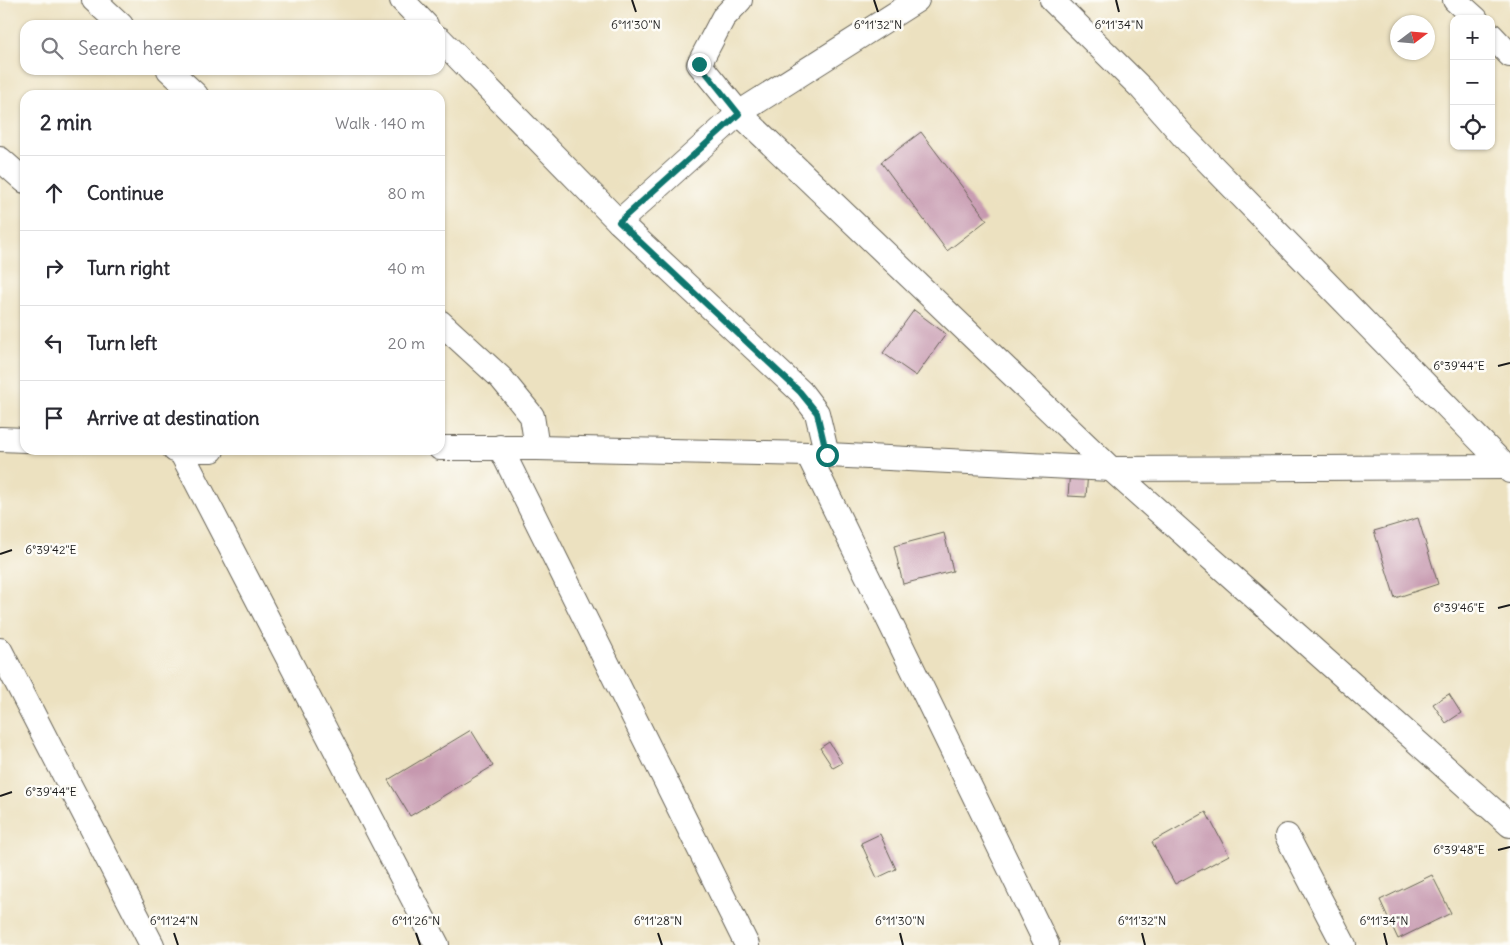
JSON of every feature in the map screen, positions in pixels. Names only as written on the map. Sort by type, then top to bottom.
[{"type":"street","points":[[94,0],[116,20]]},
{"type":"street","points":[[402,0],[421,20]]},
{"type":"street","points":[[740,0],[723,18],[699,64],[739,114],[1111,469],[1510,825]]},
{"type":"street","points":[[619,222],[739,114],[917,0]]},
{"type":"street","points":[[1052,0],[1142,89],[1184,137],[1508,469]]},
{"type":"street","points":[[1455,0],[1472,15]]},
{"type":"street","points":[[1495,39],[1510,55]]},
{"type":"street","points":[[445,44],[619,222],[800,392],[817,413],[817,454],[1047,945]]},
{"type":"street","points":[[174,75],[191,90]]},
{"type":"street","points":[[0,159],[20,177]]},
{"type":"street","points":[[445,327],[501,378],[532,416],[537,448]]},
{"type":"street","points":[[0,438],[20,440]]},
{"type":"street","points":[[445,448],[500,447],[817,454],[1111,469],[1508,469]]},
{"type":"street","points":[[500,447],[747,945]]},
{"type":"street","points":[[183,455],[437,945]]},
{"type":"street","points":[[0,650],[152,945]]},
{"type":"street","points":[[1287,836],[1344,945]]},
{"type":"building","points":[[921,132],[987,220],[947,251],[881,162]]},
{"type":"building","points":[[914,310],[946,334],[916,376],[883,353]]},
{"type":"building","points":[[1070,470],[1088,472],[1086,497],[1068,496]]},
{"type":"building","points":[[1418,518],[1438,584],[1395,598],[1374,531]]},
{"type":"building","points":[[944,533],[953,571],[903,584],[894,546]]},
{"type":"building","points":[[1449,694],[1461,713],[1446,723],[1433,704]]},
{"type":"building","points":[[471,730],[493,766],[410,816],[388,780]]},
{"type":"building","points":[[829,742],[842,763],[833,768],[820,748]]},
{"type":"building","points":[[1206,812],[1229,855],[1175,884],[1152,842]]},
{"type":"building","points":[[880,834],[896,869],[877,878],[861,843]]},
{"type":"building","points":[[1432,875],[1451,913],[1398,939],[1380,900]]},
{"type":"route","points":[[699,64],[739,114],[619,222],[800,392],[817,413],[827,455]]}]
